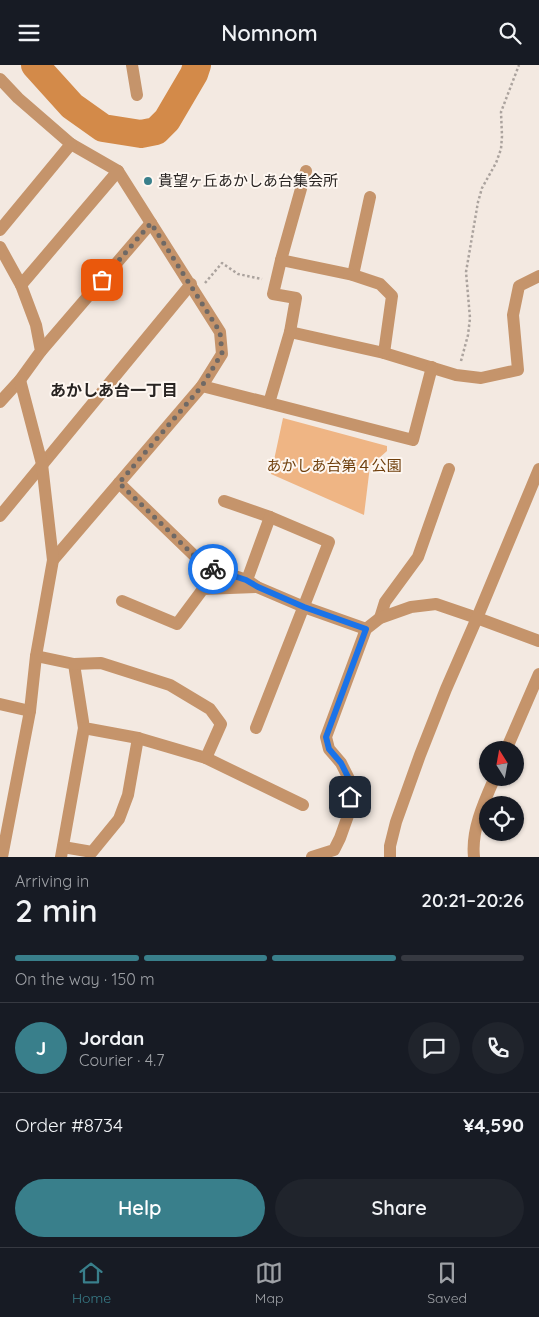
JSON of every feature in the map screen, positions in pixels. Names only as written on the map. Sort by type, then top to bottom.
[{"type":"street","points":[[132,65],[137,95]]},
{"type":"street","points":[[0,79],[18,98],[71,144],[118,171],[220,332],[222,353],[202,386],[53,560]]},
{"type":"street","points":[[0,230],[71,144]]},
{"type":"street","points":[[21,285],[118,171]]},
{"type":"street","points":[[269,403],[290,333],[296,298],[273,295],[306,171]]},
{"type":"street","points":[[353,275],[370,197]]},
{"type":"street","points":[[0,401],[20,381],[41,351],[151,223]]},
{"type":"street","points":[[0,247],[21,285],[36,325],[41,351]]},
{"type":"street","points":[[281,260],[353,275],[380,284],[392,296],[384,353]]},
{"type":"street","points":[[290,333],[384,353],[458,375],[481,378],[518,370],[513,315],[519,286],[539,276]]},
{"type":"street","points":[[0,516],[42,464],[193,289]]},
{"type":"street","points":[[202,386],[413,441],[432,367]]},
{"type":"street","points":[[2,857],[30,711],[36,656],[53,560],[42,464],[20,381]]},
{"type":"street","points":[[380,617],[385,603],[418,557],[449,469]]},
{"type":"street","points":[[390,857],[390,846],[396,821],[420,755],[539,469]]},
{"type":"street","points":[[119,483],[206,567],[252,583],[304,607],[366,629]]},
{"type":"street","points":[[224,501],[270,517],[329,542],[256,728]]},
{"type":"street","points":[[252,583],[270,517]]},
{"type":"street","points":[[122,601],[177,624],[203,589],[252,583]]},
{"type":"street","points":[[312,857],[334,850],[350,810],[351,783],[341,763],[329,749],[326,737],[366,629],[380,617],[411,607],[436,604],[539,641]]},
{"type":"street","points":[[36,656],[74,664],[101,663],[170,685],[210,709],[221,724],[206,758]]},
{"type":"street","points":[[74,664],[84,728],[62,852],[92,852],[119,819],[128,795],[138,738]]},
{"type":"street","points":[[510,741],[539,674]]},
{"type":"street","points":[[0,705],[30,711]]},
{"type":"street","points":[[84,728],[138,738],[206,758],[304,805]]},
{"type":"street","points":[[474,857],[473,847],[481,810],[491,786]]},
{"type":"path","points":[[458,375],[468,335],[470,318],[466,272],[478,202],[482,188],[496,163],[501,149],[501,112],[519,65]]},
{"type":"path","points":[[193,289],[222,263],[238,274],[276,283]]},
{"type":"green space","name":"あかしあ台第４公園","points":[[283,418],[387,446],[387,451],[370,466],[364,515],[271,474]]},
{"type":"waterway","points":[[35,65],[72,106],[103,128],[141,134],[156,131],[167,120],[194,74],[197,65]]},
{"type":"way so far","points":[[102,280],[151,223],[220,332],[222,353],[216,366],[202,386],[119,483],[206,567],[213,569]]},
{"type":"place","name":"貴望ヶ丘あかしあ台集会所","points":[[148,181]]},
{"type":"district","name":"あかしあ台一丁目","points":[[114,390]]},
{"type":"route","points":[[213,569],[246,580],[304,607],[366,629],[326,737],[329,749],[341,763],[351,783],[350,797]]}]
